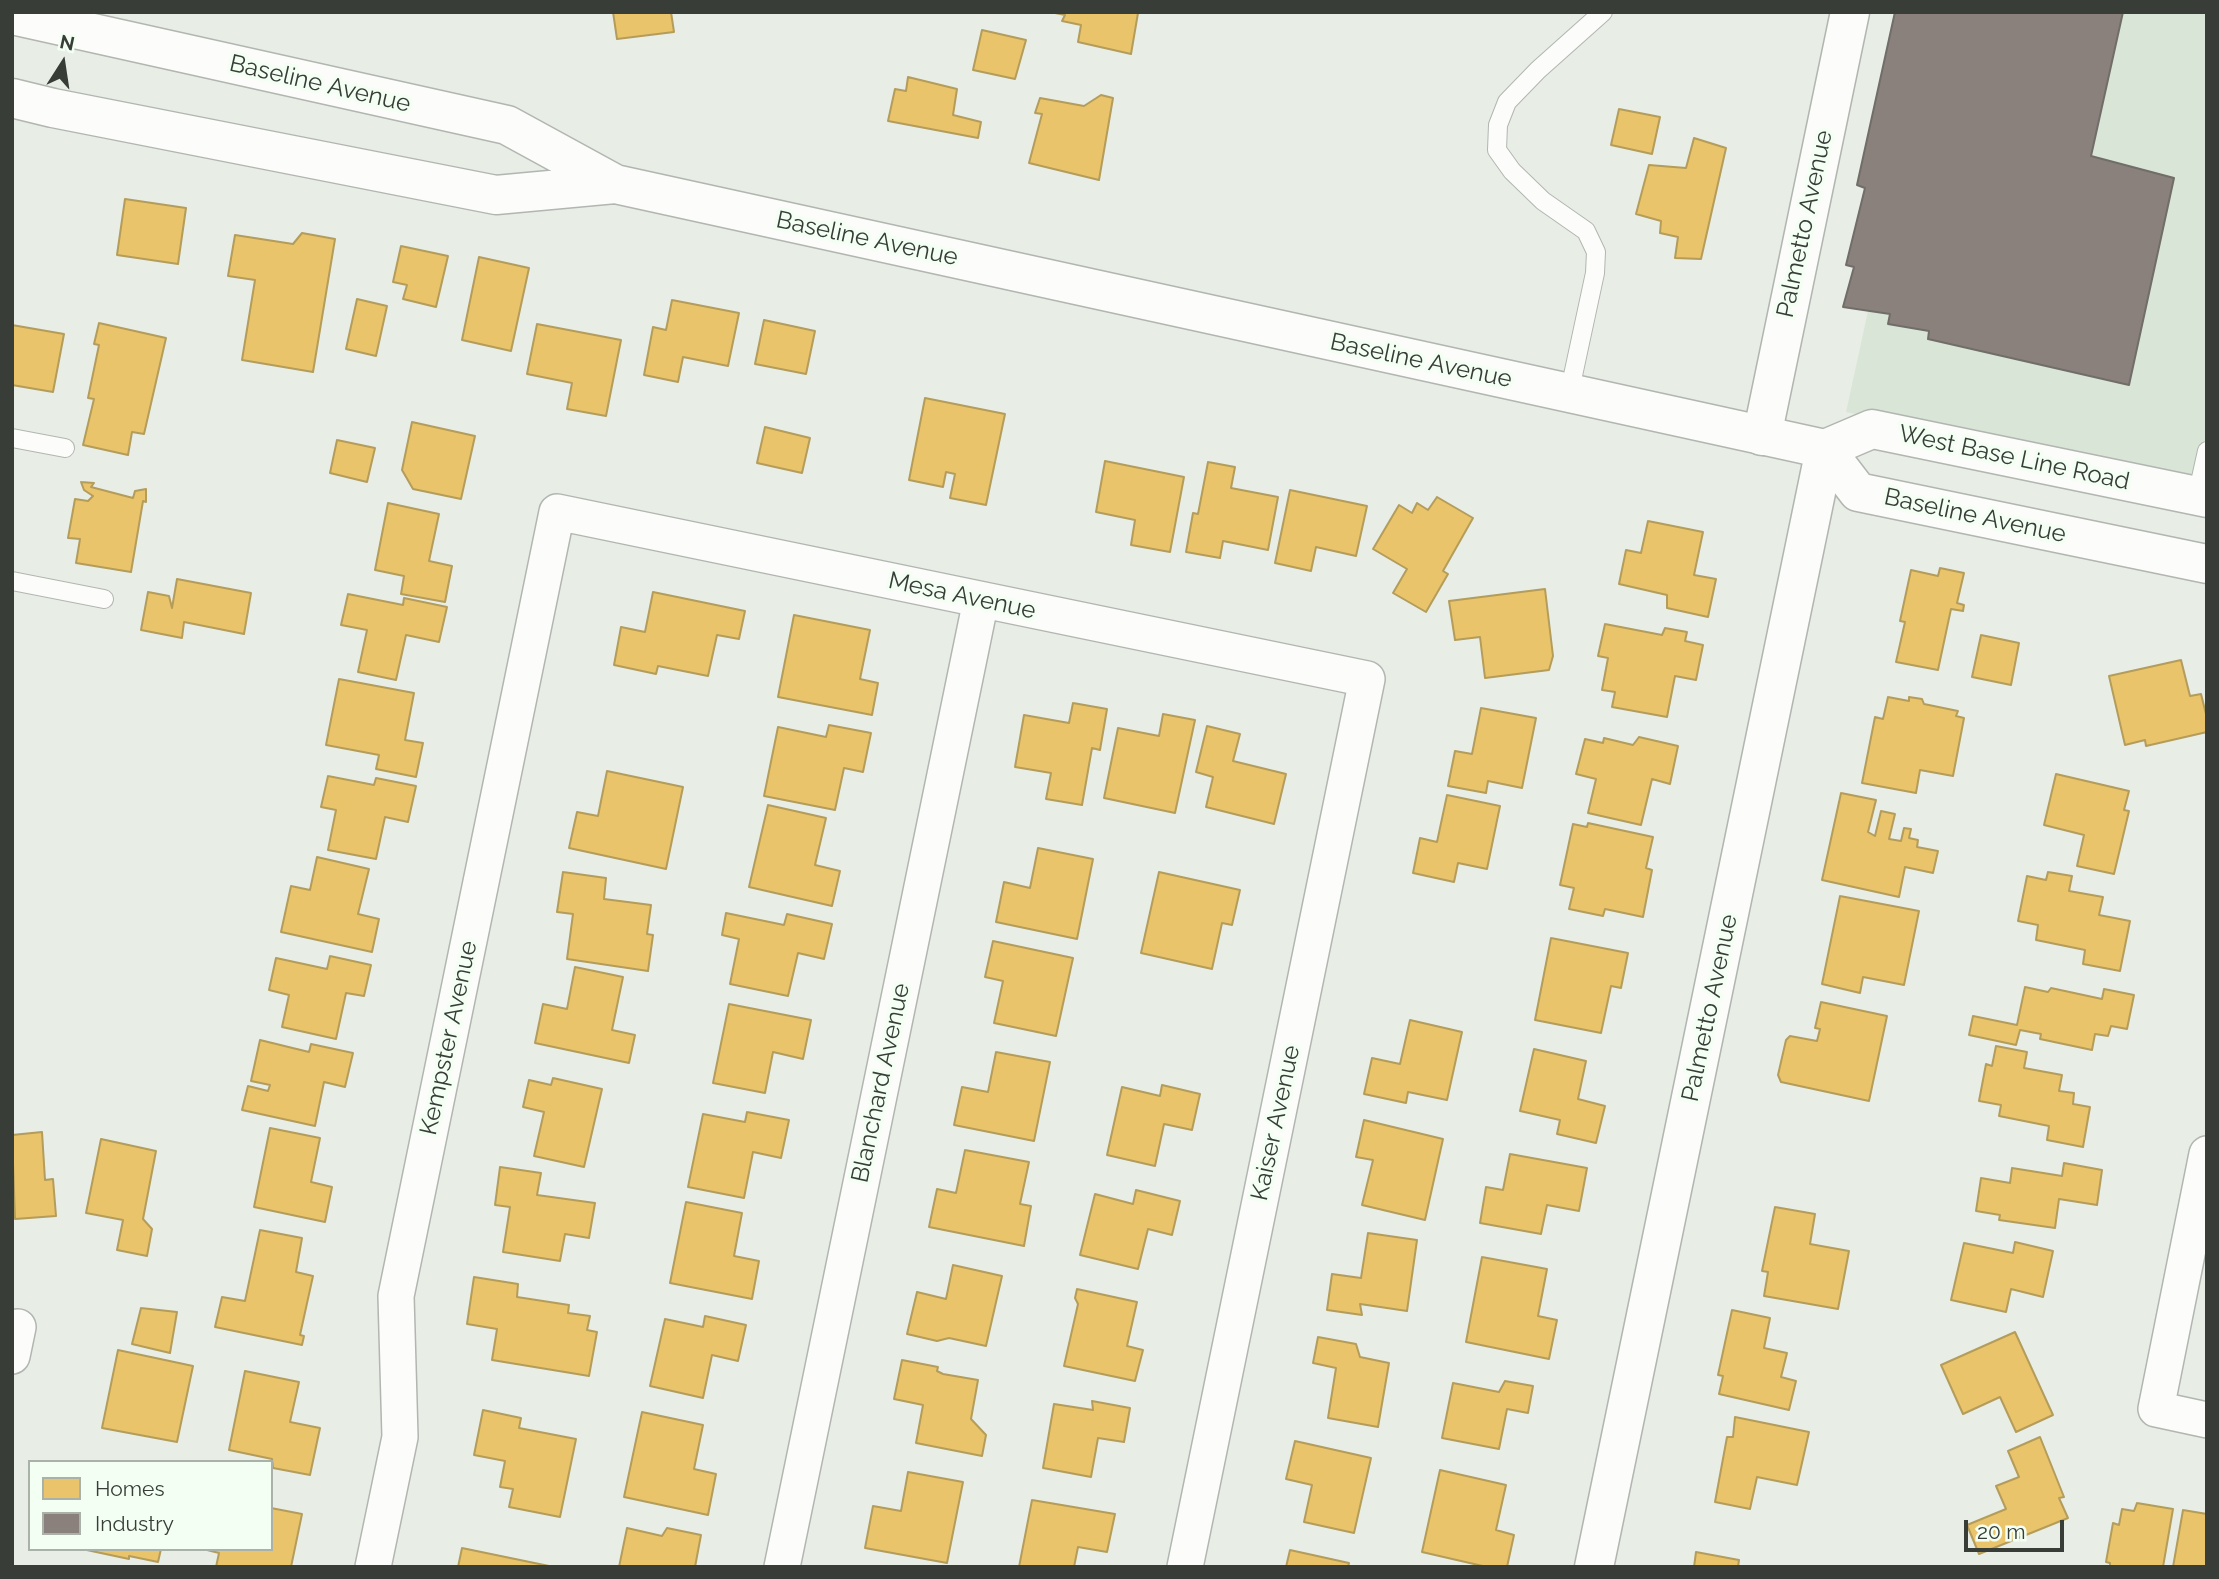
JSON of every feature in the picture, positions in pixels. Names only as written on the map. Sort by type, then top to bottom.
[{"type":"main road","name":"Palmetto Avenue","points":[[1762,436],[1850,12]]},
{"type":"main road","name":"Baseline Avenue","points":[[12,15],[507,125],[615,184],[1825,449],[1858,492],[2207,564]]},
{"type":"main road","name":"Baseline Avenue","points":[[12,98],[66,111],[496,195],[615,184]]},
{"type":"main road","name":"West Base Line Road","points":[[1825,449],[1872,429],[2202,497]]},
{"type":"main road","name":"Palmetto Avenue","points":[[1594,1567],[1825,449]]},
{"type":"street","name":"Mesa Avenue","points":[[557,512],[1367,680]]},
{"type":"street","name":"Kempster Avenue","points":[[373,1567],[400,1437],[396,1296],[557,512]]},
{"type":"street","name":"Blanchard Avenue","points":[[782,1567],[981,600]]},
{"type":"street","name":"Kaiser Avenue","points":[[1185,1567],[1367,680]]},
{"type":"street","points":[[2207,1154],[2156,1409],[2207,1420]]},
{"type":"lane","points":[[1569,394],[1595,273],[1596,252],[1586,231],[1543,201],[1512,171],[1497,150],[1498,125],[1507,102],[1538,70],[1603,12]]},
{"type":"lane","points":[[12,438],[65,448]]},
{"type":"lane","points":[[2202,497],[2207,451]]},
{"type":"lane","points":[[12,581],[104,599]]},
{"type":"shaded area","points":[[1933,12],[2207,12],[2207,487],[1846,412]]},
{"type":"building: Homes","points":[[613,12],[671,12],[674,32],[617,39]]},
{"type":"building: Homes","points":[[1055,13],[1138,13],[1131,54],[1078,42],[1081,25],[1062,21],[1065,15]]},
{"type":"building: Homes","points":[[982,30],[1026,40],[1015,79],[973,70]]},
{"type":"building: Homes","points":[[908,77],[957,89],[953,115],[981,122],[978,138],[888,121],[895,89],[906,91]]},
{"type":"building: Homes","points":[[1101,95],[1113,98],[1099,180],[1029,163],[1042,114],[1035,113],[1040,98],[1084,106]]},
{"type":"building: Homes","points":[[1619,109],[1660,117],[1652,154],[1611,145]]},
{"type":"building: Homes","points":[[1694,138],[1726,148],[1701,259],[1675,258],[1678,237],[1660,233],[1661,221],[1636,214],[1649,165],[1686,168]]},
{"type":"building: Homes","points":[[125,199],[186,208],[178,264],[117,255]]},
{"type":"building: Homes","points":[[302,233],[335,239],[313,372],[242,360],[255,280],[228,276],[235,235],[293,244]]},
{"type":"building: Homes","points":[[401,246],[448,256],[436,307],[403,299],[407,285],[393,282]]},
{"type":"building: Homes","points":[[479,257],[529,268],[511,351],[462,340]]},
{"type":"building: Homes","points":[[357,299],[387,306],[376,356],[346,349]]},
{"type":"building: Homes","points":[[672,300],[739,313],[728,366],[683,357],[678,382],[644,375],[653,327],[666,330]]},
{"type":"building: Homes","points":[[764,320],[815,331],[806,374],[755,364]]},
{"type":"building: Homes","points":[[99,323],[166,338],[144,434],[132,432],[128,455],[83,445],[94,399],[88,398],[99,345],[94,344]]},
{"type":"building: Homes","points":[[537,324],[621,340],[606,416],[567,409],[572,383],[527,374]]},
{"type":"building: Homes","points":[[12,325],[64,334],[53,392],[12,385]]},
{"type":"building: Homes","points":[[925,398],[1005,414],[986,505],[950,498],[955,474],[946,472],[943,487],[909,480]]},
{"type":"building: Homes","points":[[412,422],[475,436],[461,499],[413,489],[402,470]]},
{"type":"building: Homes","points":[[765,427],[810,438],[802,473],[757,463]]},
{"type":"building: Homes","points":[[337,440],[375,448],[367,482],[330,473]]},
{"type":"building: Homes","points":[[1105,461],[1184,477],[1170,552],[1131,545],[1135,520],[1096,512]]},
{"type":"building: Homes","points":[[1208,462],[1235,467],[1231,488],[1278,497],[1268,550],[1223,541],[1220,558],[1186,552],[1193,513],[1198,514]]},
{"type":"building: Homes","points":[[81,482],[94,483],[91,487],[133,498],[135,491],[146,489],[146,502],[143,501],[131,572],[76,563],[80,539],[68,538],[75,499],[88,501],[93,496],[84,490]]},
{"type":"building: Homes","points":[[1290,490],[1367,506],[1356,556],[1316,547],[1311,571],[1275,563]]},
{"type":"building: Homes","points":[[1437,497],[1473,518],[1443,571],[1448,574],[1426,612],[1393,593],[1407,569],[1373,549],[1399,505],[1412,513],[1417,503],[1428,510]]},
{"type":"building: Homes","points":[[388,503],[439,514],[429,561],[452,566],[445,602],[401,594],[404,576],[375,570]]},
{"type":"building: Homes","points":[[1648,521],[1703,532],[1694,575],[1716,579],[1708,617],[1667,608],[1667,595],[1619,584],[1626,550],[1641,553]]},
{"type":"building: Homes","points":[[1940,568],[1964,573],[1957,603],[1964,605],[1963,611],[1951,609],[1938,670],[1896,662],[1905,622],[1900,621],[1911,570],[1938,576]]},
{"type":"building: Homes","points":[[177,579],[251,593],[244,634],[184,622],[182,638],[141,630],[148,592],[169,596],[172,608]]},
{"type":"building: Homes","points":[[1545,589],[1553,656],[1549,670],[1485,678],[1480,637],[1455,640],[1449,601]]},
{"type":"building: Homes","points":[[653,592],[745,611],[739,639],[717,635],[708,676],[658,666],[656,674],[614,665],[621,627],[645,632]]},
{"type":"building: Homes","points":[[348,594],[403,605],[404,598],[447,607],[439,642],[406,635],[396,680],[358,672],[367,630],[341,625]]},
{"type":"building: Homes","points":[[794,615],[870,630],[860,679],[878,683],[872,715],[778,697]]},
{"type":"building: Homes","points":[[1605,624],[1662,635],[1665,628],[1687,632],[1685,641],[1703,645],[1696,680],[1675,676],[1667,717],[1612,707],[1615,692],[1602,690],[1608,658],[1598,656]]},
{"type":"building: Homes","points":[[1981,635],[2019,643],[2011,685],[1972,677]]},
{"type":"building: Homes","points":[[2181,660],[2190,696],[2201,694],[2207,718],[2207,732],[2146,746],[2145,740],[2125,745],[2109,676]]},
{"type":"building: Homes","points":[[339,679],[414,693],[405,740],[423,743],[416,777],[376,769],[379,755],[326,745]]},
{"type":"building: Homes","points":[[1888,697],[1909,701],[1909,697],[1922,699],[1924,704],[1958,711],[1956,716],[1964,718],[1953,776],[1920,770],[1916,793],[1862,783],[1875,717],[1883,719]]},
{"type":"building: Homes","points":[[1073,703],[1107,709],[1100,750],[1092,748],[1082,805],[1046,799],[1051,773],[1015,767],[1024,715],[1069,723]]},
{"type":"building: Homes","points":[[1481,708],[1536,718],[1522,788],[1488,781],[1486,793],[1448,786],[1455,751],[1472,754]]},
{"type":"building: Homes","points":[[1163,714],[1195,720],[1175,813],[1104,798],[1118,728],[1159,736]]},
{"type":"building: Homes","points":[[829,725],[871,733],[863,772],[844,768],[835,810],[764,796],[778,727],[826,737]]},
{"type":"building: Homes","points":[[1207,726],[1240,734],[1233,761],[1286,774],[1274,824],[1206,807],[1213,777],[1196,772]]},
{"type":"building: Homes","points":[[1639,737],[1678,746],[1670,784],[1652,779],[1641,825],[1588,813],[1596,779],[1576,774],[1585,739],[1603,743],[1604,738],[1633,745]]},
{"type":"building: Homes","points":[[607,771],[683,787],[666,869],[569,848],[577,812],[598,816]]},
{"type":"building: Homes","points":[[2056,774],[2129,791],[2124,810],[2129,811],[2114,874],[2077,866],[2084,835],[2044,825]]},
{"type":"building: Homes","points":[[328,776],[374,785],[376,778],[416,786],[408,822],[385,817],[376,859],[328,850],[336,810],[321,807]]},
{"type":"building: Homes","points":[[1841,793],[1876,800],[1868,832],[1875,836],[1881,811],[1895,814],[1889,839],[1901,841],[1904,828],[1911,829],[1909,838],[1918,840],[1917,847],[1938,851],[1933,873],[1905,867],[1899,897],[1822,880]]},
{"type":"building: Homes","points":[[1447,795],[1500,806],[1487,869],[1458,863],[1454,882],[1413,873],[1420,838],[1437,842]]},
{"type":"building: Homes","points":[[768,805],[826,818],[815,865],[840,871],[832,906],[749,887]]},
{"type":"building: Homes","points":[[1588,823],[1653,837],[1646,868],[1652,870],[1643,917],[1605,909],[1603,916],[1569,909],[1574,888],[1560,885],[1573,824],[1587,827]]},
{"type":"building: Homes","points":[[1038,848],[1093,859],[1077,939],[996,922],[1004,882],[1030,888]]},
{"type":"building: Homes","points":[[317,857],[369,869],[358,914],[379,919],[372,952],[281,932],[291,886],[310,890]]},
{"type":"building: Homes","points":[[563,872],[606,878],[604,899],[651,905],[647,934],[653,935],[648,971],[567,959],[573,914],[557,912]]},
{"type":"building: Homes","points":[[1159,872],[1240,890],[1232,925],[1222,923],[1212,969],[1141,953]]},
{"type":"building: Homes","points":[[2048,872],[2072,876],[2069,891],[2103,897],[2099,915],[2130,921],[2120,971],[2083,964],[2085,950],[2036,940],[2038,925],[2018,921],[2027,876],[2046,880]]},
{"type":"building: Homes","points":[[1840,896],[1919,911],[1904,985],[1863,977],[1860,993],[1822,984]]},
{"type":"building: Homes","points":[[726,913],[784,925],[787,914],[832,924],[824,959],[798,953],[788,996],[730,984],[739,939],[722,935]]},
{"type":"building: Homes","points":[[1551,938],[1628,953],[1621,988],[1611,986],[1601,1033],[1535,1020]]},
{"type":"building: Homes","points":[[993,941],[1073,958],[1056,1036],[994,1023],[1003,981],[985,977]]},
{"type":"building: Homes","points":[[330,956],[371,965],[364,996],[346,993],[336,1039],[282,1027],[289,995],[269,990],[276,958],[327,969]]},
{"type":"building: Homes","points":[[575,967],[623,977],[612,1030],[635,1035],[629,1063],[535,1043],[543,1004],[567,1009]]},
{"type":"building: Homes","points":[[2025,987],[2048,992],[2051,988],[2102,999],[2104,989],[2134,995],[2127,1029],[2111,1026],[2108,1036],[2095,1034],[2092,1050],[2040,1039],[2041,1034],[2020,1030],[2016,1045],[1969,1035],[1973,1016],[2017,1025]]},
{"type":"building: Homes","points":[[1821,1002],[1887,1016],[1869,1101],[1781,1082],[1778,1075],[1786,1040],[1790,1036],[1817,1041],[1820,1029],[1815,1028]]},
{"type":"building: Homes","points":[[729,1004],[811,1020],[803,1059],[773,1052],[765,1093],[713,1083]]},
{"type":"building: Homes","points":[[1410,1020],[1462,1032],[1447,1100],[1408,1092],[1406,1103],[1364,1094],[1372,1058],[1400,1064]]},
{"type":"building: Homes","points":[[260,1040],[309,1052],[311,1044],[353,1053],[345,1087],[324,1082],[315,1126],[242,1110],[248,1086],[268,1091],[270,1085],[251,1081]]},
{"type":"building: Homes","points":[[1996,1046],[2027,1052],[2024,1068],[2062,1075],[2059,1091],[2074,1093],[2073,1104],[2090,1107],[2083,1147],[2047,1140],[2049,1126],[1999,1116],[2001,1105],[1979,1101],[1986,1064],[1992,1066]]},
{"type":"building: Homes","points":[[1534,1049],[1586,1061],[1578,1099],[1605,1106],[1596,1143],[1557,1134],[1560,1120],[1520,1111]]},
{"type":"building: Homes","points":[[996,1052],[1050,1062],[1034,1141],[954,1125],[962,1087],[988,1092]]},
{"type":"building: Homes","points":[[553,1078],[602,1089],[584,1167],[534,1156],[544,1112],[523,1107],[529,1080],[551,1085]]},
{"type":"building: Homes","points":[[1162,1085],[1200,1094],[1192,1130],[1164,1124],[1155,1166],[1107,1155],[1122,1087],[1160,1096]]},
{"type":"building: Homes","points":[[747,1112],[789,1120],[781,1158],[753,1152],[744,1198],[688,1187],[703,1114],[745,1122]]},
{"type":"building: Homes","points":[[1364,1120],[1443,1139],[1425,1220],[1362,1205],[1373,1160],[1356,1157]]},
{"type":"building: Homes","points":[[270,1128],[320,1138],[311,1182],[332,1187],[325,1222],[254,1207]]},
{"type":"building: Homes","points":[[42,1132],[45,1180],[53,1179],[56,1216],[15,1219],[12,1135]]},
{"type":"building: Homes","points":[[101,1139],[156,1151],[143,1219],[152,1229],[147,1256],[117,1250],[123,1220],[86,1213]]},
{"type":"building: Homes","points":[[965,1150],[1029,1162],[1020,1204],[1031,1206],[1024,1246],[929,1227],[937,1189],[956,1193]]},
{"type":"building: Homes","points":[[1510,1154],[1587,1168],[1579,1211],[1547,1205],[1541,1234],[1480,1223],[1486,1187],[1503,1190]]},
{"type":"building: Homes","points":[[2064,1163],[2102,1170],[2097,1205],[2059,1199],[2055,1228],[1999,1220],[2000,1215],[1976,1211],[1981,1178],[2010,1183],[2012,1168],[2062,1176]]},
{"type":"building: Homes","points":[[500,1167],[541,1173],[537,1195],[595,1203],[589,1238],[565,1234],[560,1261],[503,1252],[510,1207],[495,1205]]},
{"type":"building: Homes","points":[[1136,1190],[1180,1201],[1172,1235],[1148,1229],[1138,1269],[1080,1255],[1095,1194],[1133,1204]]},
{"type":"building: Homes","points":[[686,1202],[742,1213],[734,1256],[759,1261],[752,1299],[670,1283]]},
{"type":"building: Homes","points":[[1775,1207],[1815,1214],[1810,1244],[1849,1251],[1838,1309],[1764,1296],[1768,1272],[1762,1271]]},
{"type":"building: Homes","points":[[260,1230],[302,1238],[296,1272],[313,1276],[300,1335],[304,1336],[302,1345],[215,1327],[222,1297],[245,1301]]},
{"type":"building: Homes","points":[[1368,1233],[1417,1240],[1407,1311],[1360,1304],[1362,1315],[1327,1310],[1332,1274],[1361,1278]]},
{"type":"building: Homes","points":[[2015,1242],[2053,1251],[2043,1297],[2011,1289],[2006,1312],[1951,1300],[1964,1243],[2013,1253]]},
{"type":"building: Homes","points":[[1482,1257],[1547,1269],[1538,1316],[1557,1320],[1549,1359],[1466,1342]]},
{"type":"building: Homes","points":[[953,1265],[1002,1276],[986,1346],[949,1338],[937,1341],[907,1334],[917,1292],[946,1299]]},
{"type":"building: Homes","points":[[474,1277],[518,1284],[517,1297],[569,1305],[568,1313],[590,1316],[587,1330],[597,1332],[589,1376],[492,1360],[497,1329],[467,1324]]},
{"type":"building: Homes","points":[[1077,1289],[1137,1302],[1127,1346],[1143,1350],[1135,1381],[1064,1366],[1078,1304],[1075,1298]]},
{"type":"building: Homes","points":[[141,1308],[177,1312],[170,1353],[132,1344]]},
{"type":"building: Homes","points":[[1732,1310],[1770,1318],[1764,1348],[1787,1353],[1781,1377],[1796,1381],[1789,1410],[1719,1394],[1723,1376],[1718,1375]]},
{"type":"building: Homes","points":[[705,1316],[746,1325],[738,1361],[712,1355],[703,1398],[650,1386],[665,1319],[703,1327]]},
{"type":"building: Homes","points":[[2015,1332],[2053,1415],[2016,1432],[2000,1397],[1963,1414],[1941,1365]]},
{"type":"building: Homes","points":[[1318,1337],[1356,1344],[1360,1357],[1389,1363],[1378,1427],[1328,1418],[1336,1368],[1313,1363]]},
{"type":"building: Homes","points":[[118,1350],[193,1366],[177,1442],[102,1428]]},
{"type":"building: Homes","points":[[902,1360],[938,1367],[937,1371],[943,1374],[978,1380],[971,1419],[986,1435],[982,1456],[916,1443],[923,1405],[894,1399]]},
{"type":"building: Homes","points":[[245,1371],[299,1382],[290,1422],[320,1428],[310,1475],[273,1468],[272,1459],[229,1450]]},
{"type":"building: Homes","points":[[1505,1381],[1533,1386],[1528,1413],[1507,1409],[1499,1449],[1442,1438],[1453,1383],[1499,1392]]},
{"type":"building: Homes","points":[[1092,1401],[1130,1408],[1124,1442],[1098,1438],[1091,1477],[1043,1468],[1054,1404],[1093,1410]]},
{"type":"building: Homes","points":[[483,1410],[521,1418],[519,1428],[576,1439],[560,1517],[509,1507],[513,1489],[500,1487],[505,1461],[474,1455]]},
{"type":"building: Homes","points":[[642,1412],[703,1425],[694,1469],[716,1474],[708,1515],[624,1497]]},
{"type":"building: Homes","points":[[1735,1417],[1809,1432],[1797,1485],[1757,1477],[1750,1509],[1715,1502],[1727,1437],[1733,1437]]},
{"type":"building: Homes","points":[[2040,1437],[2064,1497],[2059,1498],[2068,1518],[1979,1554],[1967,1525],[2006,1509],[1996,1486],[2019,1477],[2008,1451]]},
{"type":"building: Homes","points":[[1295,1441],[1371,1458],[1354,1533],[1304,1522],[1312,1485],[1286,1479]]},
{"type":"building: Homes","points":[[1440,1470],[1506,1485],[1496,1530],[1514,1535],[1507,1567],[1487,1567],[1422,1552]]},
{"type":"building: Homes","points":[[908,1472],[963,1482],[947,1563],[865,1548],[873,1506],[901,1511]]},
{"type":"building: Homes","points":[[1032,1500],[1115,1514],[1107,1552],[1078,1547],[1074,1567],[1019,1567]]},
{"type":"building: Homes","points":[[2137,1503],[2173,1509],[2163,1567],[2110,1567],[2110,1563],[2106,1562],[2113,1523],[2119,1525],[2122,1509],[2134,1511]]},
{"type":"building: Homes","points":[[273,1508],[302,1514],[291,1567],[216,1567],[219,1553],[211,1551],[273,1551]]},
{"type":"building: Homes","points":[[2183,1510],[2207,1514],[2207,1567],[2173,1567]]},
{"type":"building: Homes","points":[[627,1528],[662,1536],[667,1528],[701,1535],[695,1567],[619,1567]]},
{"type":"building: Homes","points":[[462,1548],[549,1566],[549,1567],[458,1567]]},
{"type":"building: Homes","points":[[1290,1550],[1349,1563],[1348,1567],[1286,1567]]},
{"type":"building: Homes","points":[[91,1551],[161,1551],[158,1562],[129,1556],[129,1559]]},
{"type":"building: Homes","points":[[1696,1552],[1739,1560],[1738,1567],[1694,1567]]},
{"type":"building: Industry","points":[[1895,12],[2123,12],[2091,156],[2174,178],[2129,385],[1928,339],[1929,331],[1888,324],[1890,314],[1843,307],[1854,267],[1846,265],[1865,188],[1857,185]]}]
